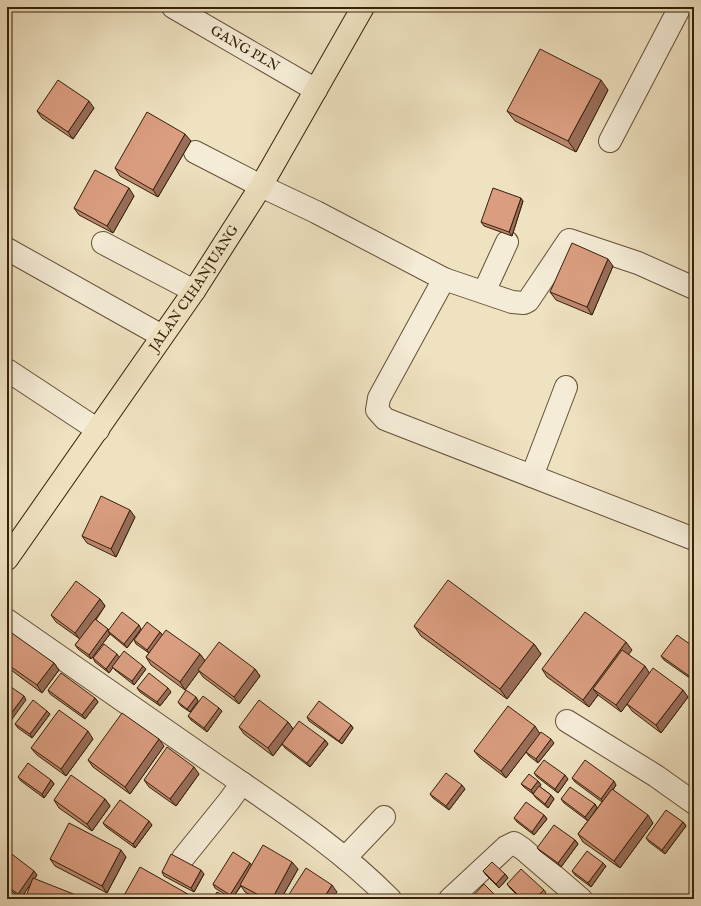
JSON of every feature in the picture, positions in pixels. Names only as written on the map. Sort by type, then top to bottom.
[{"type":"main road","name":"JALAN CIHANJUANG","points":[[10,549],[98,430],[194,291],[261,186],[316,90],[357,9]]},
{"type":"street","name":"GANG PLN","points":[[173,7],[316,90]]},
{"type":"street","points":[[610,141],[680,7]]},
{"type":"street","points":[[195,152],[316,212],[444,279],[512,302],[524,303],[528,301],[569,240],[638,263],[694,288]]},
{"type":"street","points":[[484,292],[507,242]]},
{"type":"street","points":[[103,243],[194,291]]},
{"type":"street","points":[[7,249],[162,336]]},
{"type":"street","points":[[444,279],[379,398],[377,410],[385,419],[694,538]]},
{"type":"street","points":[[7,370],[98,430]]},
{"type":"street","points":[[532,476],[566,386]]},
{"type":"street","points":[[7,620],[242,783],[345,858],[370,879],[390,899]]},
{"type":"street","points":[[567,721],[656,776],[694,803]]},
{"type":"street","points":[[183,858],[242,783]]},
{"type":"street","points":[[345,858],[384,817]]},
{"type":"street","points":[[450,899],[506,847],[514,843],[524,849],[581,899]]},
{"type":"building","points":[[540,49],[601,80],[568,141],[507,111]]},
{"type":"building","points":[[58,80],[89,101],[68,132],[37,111]]},
{"type":"building","points":[[147,112],[185,134],[153,190],[115,168]]},
{"type":"building","points":[[95,170],[129,188],[107,226],[74,208]]},
{"type":"building","points":[[493,188],[521,198],[509,232],[481,222]]},
{"type":"building","points":[[572,243],[608,259],[587,307],[550,292]]},
{"type":"building","points":[[101,496],[130,510],[111,549],[82,536]]},
{"type":"building","points":[[448,580],[534,644],[500,689],[414,626]]},
{"type":"building","points":[[76,581],[100,599],[75,633],[51,615]]},
{"type":"building","points":[[122,612],[139,625],[124,644],[108,631]]},
{"type":"building","points":[[585,612],[626,642],[583,700],[542,669]]},
{"type":"building","points":[[95,619],[108,629],[89,655],[75,645]]},
{"type":"building","points":[[147,622],[160,632],[147,650],[134,640]]},
{"type":"building","points":[[166,630],[200,654],[180,682],[146,657]]},
{"type":"building","points":[[9,631],[54,663],[37,685],[7,664],[7,634]]},
{"type":"building","points":[[677,635],[694,647],[694,675],[692,678],[661,656]]},
{"type":"building","points":[[219,642],[255,669],[234,697],[198,670]]},
{"type":"building","points":[[104,644],[117,654],[106,669],[93,658]]},
{"type":"building","points":[[622,650],[645,666],[616,705],[593,689]]},
{"type":"building","points":[[124,651],[143,666],[132,681],[112,667]]},
{"type":"building","points":[[653,668],[683,690],[656,725],[627,704]]},
{"type":"building","points":[[61,673],[95,698],[82,715],[48,690]]},
{"type":"building","points":[[149,673],[168,688],[157,702],[137,688]]},
{"type":"building","points":[[11,687],[24,696],[7,719],[7,692]]},
{"type":"building","points":[[186,690],[196,697],[187,709],[178,702]]},
{"type":"building","points":[[203,696],[219,708],[204,728],[188,716]]},
{"type":"building","points":[[33,700],[47,711],[30,734],[15,724]]},
{"type":"building","points":[[259,700],[288,722],[268,748],[239,727]]},
{"type":"building","points":[[319,701],[351,725],[339,741],[307,717]]},
{"type":"building","points":[[508,706],[535,726],[501,771],[474,751]]},
{"type":"building","points":[[59,710],[88,731],[61,769],[31,748]]},
{"type":"building","points":[[122,713],[159,739],[125,787],[88,760]]},
{"type":"building","points":[[299,721],[325,740],[307,763],[282,744]]},
{"type":"building","points":[[541,732],[551,739],[536,759],[526,752]]},
{"type":"building","points":[[167,747],[194,767],[170,799],[144,780]]},
{"type":"building","points":[[544,760],[565,775],[555,789],[534,773]]},
{"type":"building","points":[[585,760],[614,781],[601,799],[572,778]]},
{"type":"building","points":[[28,763],[51,780],[42,794],[18,777]]},
{"type":"building","points":[[446,773],[462,785],[446,806],[430,794]]},
{"type":"building","points":[[529,774],[538,781],[531,790],[521,784]]},
{"type":"building","points":[[71,775],[105,799],[87,824],[54,800]]},
{"type":"building","points":[[539,786],[551,795],[545,804],[533,794]]},
{"type":"building","points":[[570,787],[595,804],[585,817],[561,799]]},
{"type":"building","points":[[612,789],[648,815],[614,861],[578,834]]},
{"type":"building","points":[[120,800],[149,821],[133,844],[103,823]]},
{"type":"building","points":[[526,802],[544,815],[532,832],[514,818]]},
{"type":"building","points":[[666,810],[683,822],[662,850],[646,838]]},
{"type":"building","points":[[69,823],[121,850],[102,886],[50,859]]},
{"type":"building","points":[[554,825],[575,840],[558,863],[537,848]]},
{"type":"building","points":[[263,845],[292,862],[272,899],[266,899],[240,885]]},
{"type":"building","points":[[587,851],[603,863],[588,883],[572,871]]},
{"type":"building","points":[[9,852],[34,871],[18,894],[7,886],[7,854]]},
{"type":"building","points":[[233,852],[250,863],[230,895],[213,884]]},
{"type":"building","points":[[171,854],[201,870],[191,888],[162,872]]},
{"type":"building","points":[[492,862],[505,874],[496,884],[483,871]]},
{"type":"building","points":[[140,867],[193,897],[192,899],[122,899]]},
{"type":"building","points":[[306,868],[332,885],[323,899],[286,899]]},
{"type":"building","points":[[521,869],[544,890],[534,899],[522,899],[507,884]]},
{"type":"building","points":[[33,878],[86,899],[25,899]]},
{"type":"building","points":[[484,884],[499,899],[470,899]]},
{"type":"building","points":[[217,892],[230,899],[213,899]]}]
